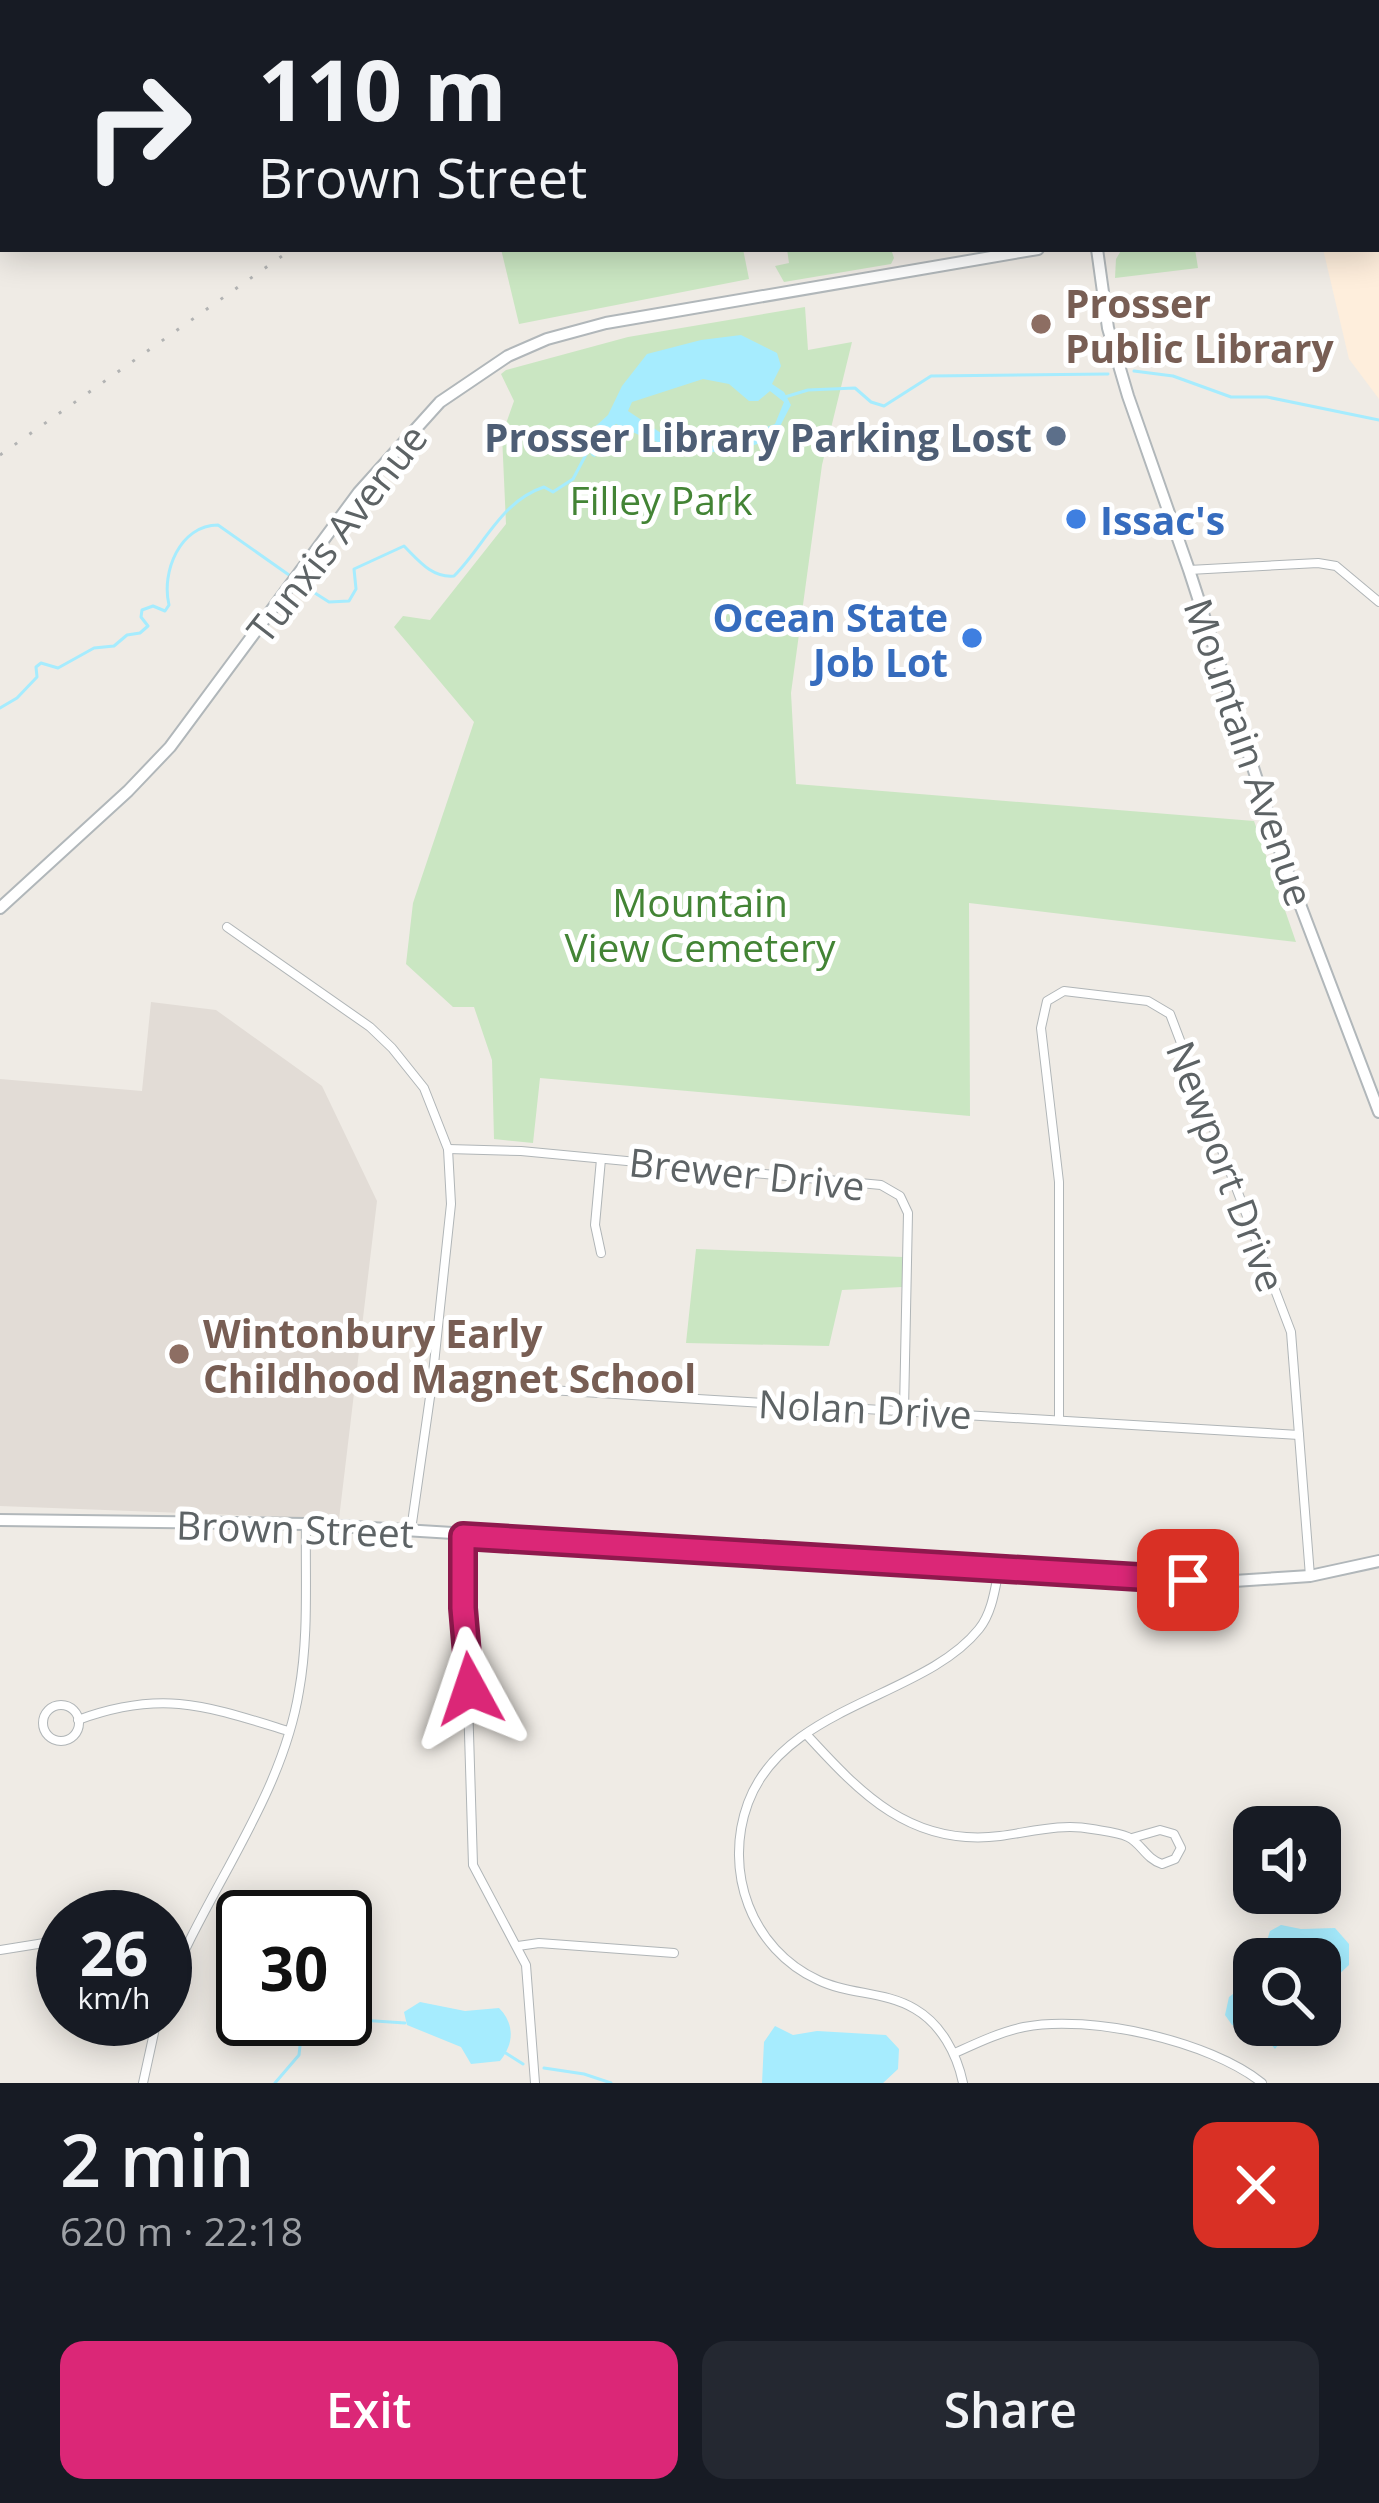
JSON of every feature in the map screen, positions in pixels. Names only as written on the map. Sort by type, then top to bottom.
[{"type":"main road","name":"Tunxis Avenue","points":[[0,908],[170,747],[359,492],[440,402],[508,356],[606,322],[999,252]]},
{"type":"main road","name":"Mountain Avenue","points":[[1097,252],[1112,340],[1282,856],[1379,1112]]},
{"type":"main road","name":"Brown Street","points":[[0,1520],[306,1524],[1234,1581],[1310,1576],[1379,1562]]},
{"type":"street","points":[[1189,570],[1336,566],[1379,602]]},
{"type":"street","points":[[226,927],[370,1027],[392,1048],[424,1088],[448,1149],[451,1204],[411,1532]]},
{"type":"street","name":"Newport Drive","points":[[1060,1418],[1059,1182],[1041,1028],[1047,1001],[1064,991],[1148,1001],[1170,1014],[1291,1331],[1310,1576]]},
{"type":"street","name":"Brewer Drive","points":[[448,1149],[484,1148],[881,1186],[900,1196],[908,1213],[904,1410]]},
{"type":"street","points":[[601,1159],[596,1225],[601,1253]]},
{"type":"street","name":"Nolan Drive","points":[[432,1383],[1299,1435]]},
{"type":"street","points":[[192,1933],[267,1790],[288,1732],[303,1660],[306,1524]]},
{"type":"street","points":[[463,1536],[473,1865],[518,1946],[530,1990],[535,2083]]},
{"type":"street","points":[[963,2083],[955,2053],[916,2009],[820,1982],[794,1967],[758,1928],[740,1881],[738,1858],[743,1821],[765,1774],[806,1734],[966,1641],[986,1616],[999,1569]]},
{"type":"street","points":[[78,1720],[140,1702],[163,1702],[207,1706],[288,1732]]},
{"type":"street","points":[[58,1706],[69,1707],[78,1720],[75,1734],[63,1741],[50,1738],[43,1725],[45,1715],[58,1706]]},
{"type":"street","points":[[806,1734],[870,1800],[932,1831],[985,1837],[1086,1828],[1132,1838],[1160,1829],[1174,1834],[1180,1847],[1170,1862],[1156,1863],[1132,1838]]},
{"type":"street","points":[[518,1946],[539,1943],[674,1953]]},
{"type":"street","points":[[0,1950],[36,1944]]},
{"type":"street","points":[[955,2053],[1023,2027],[1098,2025],[1210,2054],[1237,2064],[1262,2083]]},
{"type":"street","points":[[143,2083],[151,2046]]},
{"type":"shaded area","points":[[1324,252],[1379,252],[1379,399],[1349,359]]},
{"type":"shaded area","name":"Wintonbury Early Childhood Magnet School","points":[[151,1002],[216,1010],[322,1086],[377,1201],[339,1519],[0,1506],[0,1079],[142,1091]]},
{"type":"green space","points":[[502,252],[744,252],[749,279],[519,324]]},
{"type":"green space","points":[[787,252],[892,252],[894,258],[891,264],[784,282],[775,266],[789,263]]},
{"type":"green space","points":[[1120,252],[1195,252],[1198,268],[1115,278]]},
{"type":"green space","points":[[805,307],[808,350],[852,342],[822,465],[791,693],[796,784],[1254,821],[1296,942],[969,903],[970,1116],[540,1078],[533,1143],[494,1139],[492,1060],[474,1007],[453,1007],[406,964],[413,903],[474,722],[394,627],[403,616],[430,620],[506,524],[502,435],[514,401],[501,374],[506,370],[628,337]]},
{"type":"green space","points":[[696,1249],[903,1257],[902,1287],[842,1290],[829,1346],[686,1343]]},
{"type":"water","points":[[741,335],[777,353],[781,366],[772,384],[791,405],[775,436],[734,450],[694,451],[616,424],[592,456],[588,433],[608,415],[622,386],[647,354]],"holes":[[[703,379],[729,384],[749,401],[758,401],[770,391],[784,402],[775,424],[716,446],[695,446],[670,439],[628,411],[632,402]]]},
{"type":"water","points":[[1281,1925],[1335,1928],[1349,1944],[1349,1965],[1341,1972],[1341,1938],[1268,1938]]},
{"type":"water","points":[[1233,1994],[1233,2025],[1225,2015]]},
{"type":"water","points":[[420,2002],[465,2011],[499,2008],[510,2027],[505,2054],[500,2061],[471,2064],[461,2047],[407,2025],[404,2012]]},
{"type":"water","points":[[775,2026],[793,2035],[817,2031],[886,2035],[899,2049],[898,2069],[883,2083],[762,2083],[764,2042]]},
{"type":"waterway","points":[[1134,371],[1173,376],[1231,397],[1267,397],[1379,420]]},
{"type":"waterway","points":[[785,397],[808,390],[855,388],[884,406],[931,376],[1108,374]]},
{"type":"waterway","points":[[296,581],[329,602],[349,601],[356,589],[354,569],[404,546],[432,571],[454,576],[516,503],[544,487],[553,492],[573,479],[590,447]]},
{"type":"waterway","points":[[0,708],[37,677],[36,667],[41,663],[58,668],[94,648],[114,646],[148,626],[142,610],[153,606],[165,611],[176,553],[205,527],[218,525],[289,575]]},
{"type":"waterway","points":[[372,2021],[405,2023]]},
{"type":"waterway","points":[[275,2083],[299,2055],[300,2046]]},
{"type":"waterway","points":[[504,2052],[523,2064]]},
{"type":"waterway","points":[[544,2068],[611,2083]]},
{"type":"railway","points":[[0,455],[288,252]]},
{"type":"place","name":"Prosser Public Library","points":[[1041,324]]},
{"type":"place","name":"Prosser Library Parking Lost","points":[[1056,436]]},
{"type":"place","name":"Issac's","points":[[1076,519]]},
{"type":"place","name":"Ocean State Job Lot","points":[[972,638]]},
{"type":"place","name":"Wintonbury Early Childhood Magnet School","points":[[179,1354]]},
{"type":"route","points":[[470,1689],[463,1536],[1188,1580]]},
{"type":"park label","name":"Filley Park","points":[[661,499]]},
{"type":"park label","name":"Mountain View Cemetery","points":[[700,924]]}]
